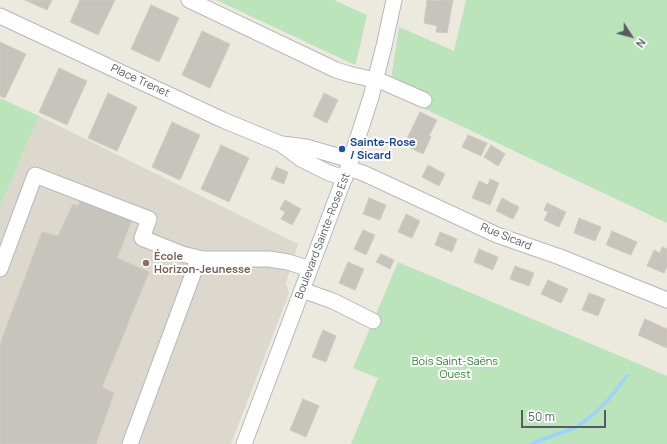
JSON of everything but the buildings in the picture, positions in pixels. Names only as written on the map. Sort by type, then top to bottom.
[{"type":"street","points":[[189,0],[336,70],[376,80],[424,100]]},
{"type":"street","name":"Boulevard Sainte-Rose Est","points":[[244,444],[348,169],[376,80],[391,19],[394,0]]},
{"type":"street","name":"Place Trenet","points":[[0,16],[212,115],[281,144],[306,147],[348,169]]},
{"type":"street","name":"Rue Sicard","points":[[348,169],[363,173],[497,235],[560,257],[667,300]]},
{"type":"street","points":[[0,269],[35,175],[149,219],[142,238],[182,254],[209,259],[269,259],[288,262],[310,269]]},
{"type":"street","points":[[130,444],[198,258]]},
{"type":"street","points":[[302,290],[333,301],[373,321]]},
{"type":"shaded area","name":"École Horizon-Jeunesse","points":[[39,116],[298,244],[286,283],[289,293],[231,444],[0,444],[0,207]]},
{"type":"green space","points":[[216,0],[334,0],[367,15],[355,65]]},
{"type":"green space","points":[[466,0],[667,0],[667,223],[389,92],[399,27],[454,51]]},
{"type":"green space","points":[[0,98],[39,116],[0,207]]},
{"type":"green space","name":"Bois Saint-Saëns Ouest","points":[[398,262],[667,376],[667,444],[351,444],[378,378],[353,368]]},
{"type":"waterway","points":[[531,444],[577,427],[594,414],[608,400],[627,376]]},
{"type":"place","name":"Sainte-Rose / Sicard","points":[[342,149]]},
{"type":"place","name":"École Horizon-Jeunesse","points":[[146,263]]}]
